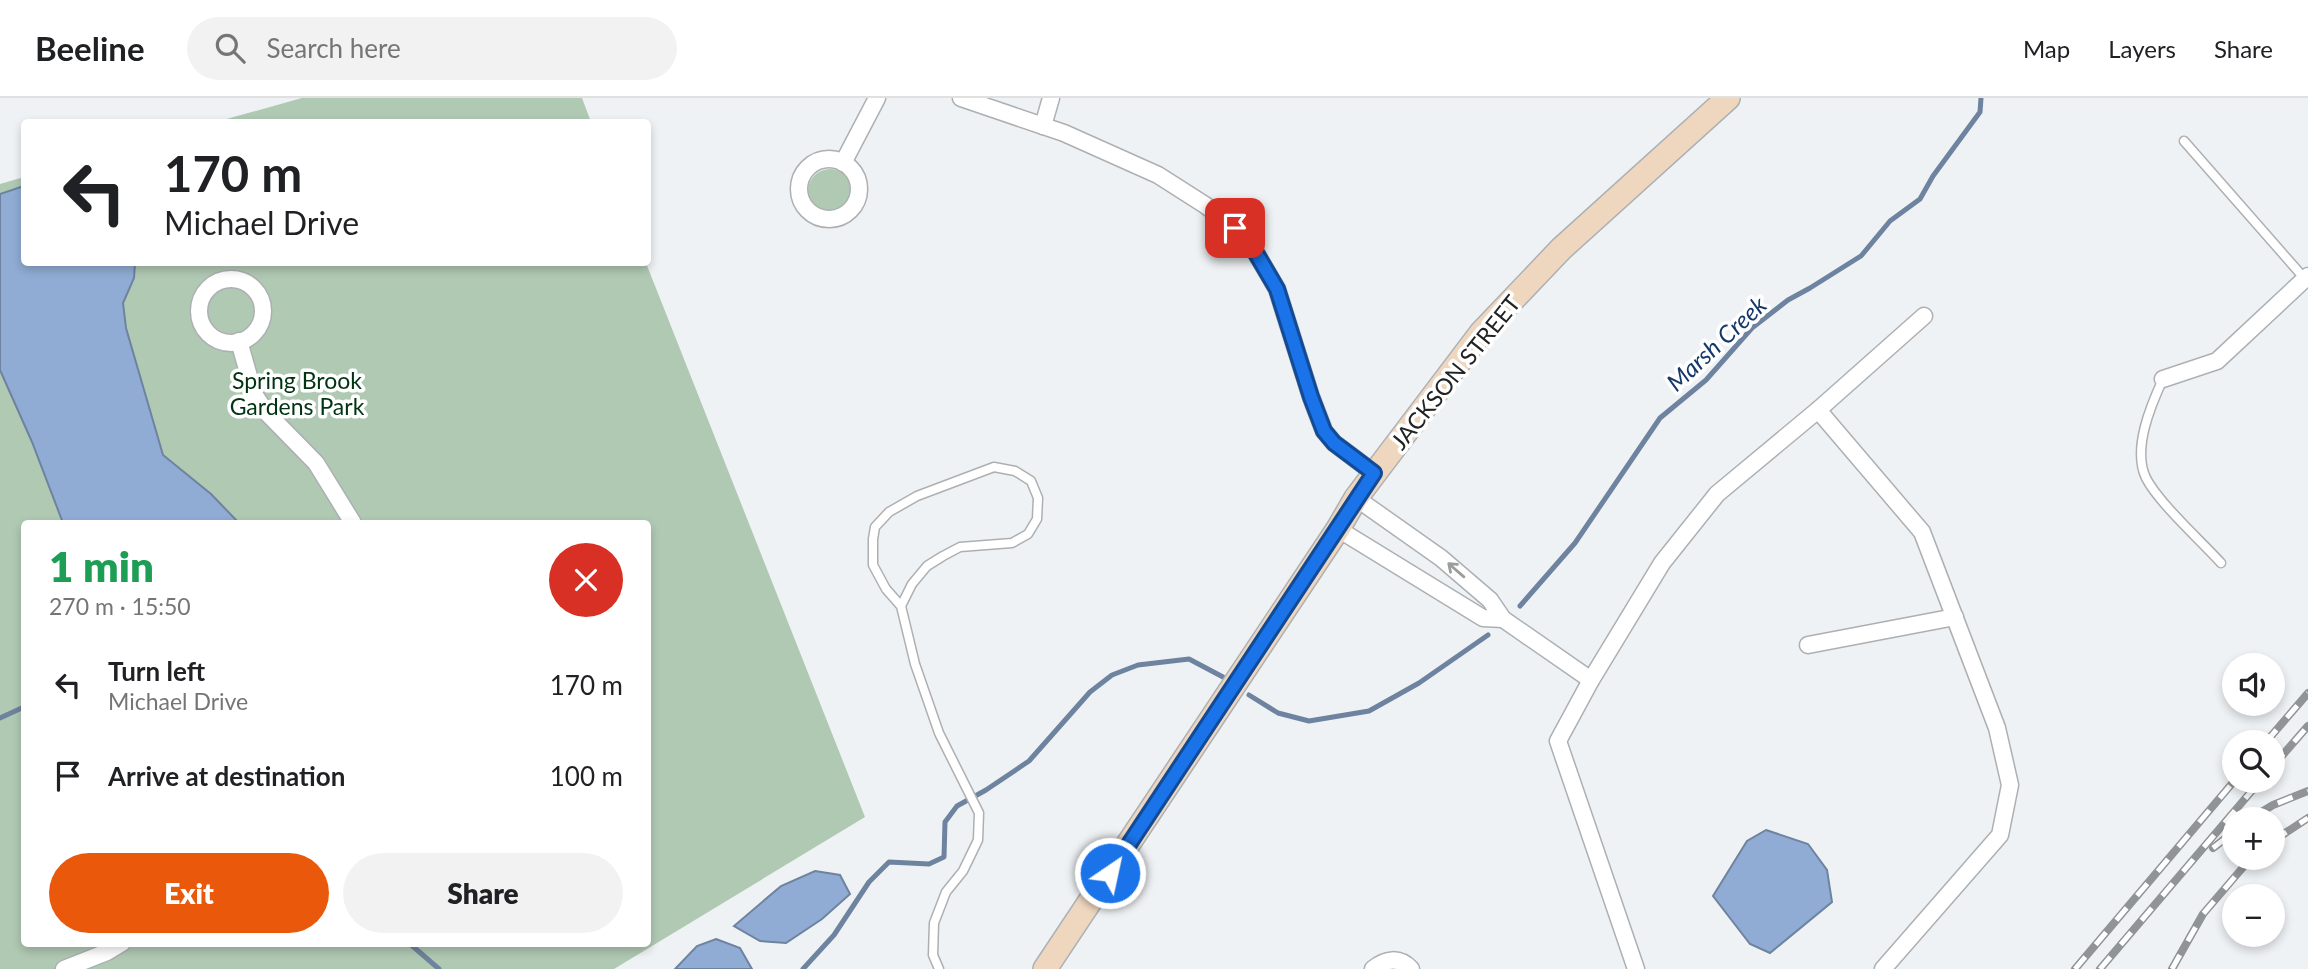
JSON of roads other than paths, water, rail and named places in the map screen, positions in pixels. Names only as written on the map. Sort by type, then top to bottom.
[{"type":"street","points":[[844,163],[877,98]]},
{"type":"street","points":[[961,98],[1064,133],[1158,175],[1235,228],[1253,248],[1277,289],[1324,431],[1334,443],[1374,473]]},
{"type":"street","points":[[1043,126],[1051,98]]},
{"type":"street","name":"JACKSON STREET","points":[[1045,969],[1356,498],[1481,333],[1561,249],[1728,98]]},
{"type":"street","points":[[2163,379],[2217,360],[2306,278]]},
{"type":"street","points":[[230,279],[250,285],[261,301],[263,311],[256,330],[239,341],[218,340],[202,325],[199,315],[204,294],[220,281],[230,279]]},
{"type":"street","points":[[1636,969],[1558,741],[1591,680],[1662,564],[1717,494],[1818,410],[1924,316]]},
{"type":"street","points":[[239,341],[254,394],[266,412],[316,463],[351,520]]},
{"type":"street","points":[[1818,410],[1922,532],[1997,728],[2010,785],[2000,835],[1883,969]]},
{"type":"street","points":[[1356,498],[1441,558],[1490,600],[1503,620],[1591,680]]},
{"type":"street","points":[[1338,529],[1483,618],[1503,620]]},
{"type":"street","points":[[1808,645],[1955,617]]},
{"type":"street","points":[[64,969],[115,947]]},
{"type":"street","points":[[1373,969],[1389,960],[1399,961],[1411,969]]},
{"type":"lane","points":[[2185,141],[2306,278]]},
{"type":"lane","points":[[2163,379],[2147,417],[2142,454],[2144,476],[2155,493],[2221,563]]},
{"type":"lane","points":[[901,606],[912,584],[926,566],[943,555],[960,547],[1012,543],[1028,534],[1037,519],[1038,498],[1031,481],[1015,471],[994,467],[917,496],[889,512],[875,527],[873,565],[886,589],[901,606],[915,664],[939,733],[979,813],[978,840],[962,871],[947,892],[934,923],[933,955],[939,969]]},
{"type":"water","points":[[21,187],[21,266],[135,266],[134,278],[123,303],[126,328],[163,455],[211,494],[236,520],[62,520],[32,442],[0,370],[0,194]]},
{"type":"water","points":[[1766,830],[1808,844],[1827,870],[1832,902],[1770,953],[1750,944],[1713,896],[1747,841]]},
{"type":"water","points":[[815,871],[840,875],[850,894],[822,919],[786,943],[760,941],[734,926],[781,886]]},
{"type":"water","points":[[716,939],[740,948],[752,969],[675,969],[697,946]]},
{"type":"waterway","name":"Marsh Creek","points":[[1520,606],[1575,543],[1660,418],[1706,380],[1752,328],[1788,300],[1861,256],[1890,221],[1920,199],[1933,176],[1980,112],[1981,98]]},
{"type":"waterway","name":"Marsh Creek","points":[[1249,695],[1278,713],[1309,721],[1369,711],[1419,683],[1488,635]]},
{"type":"waterway","name":"Marsh Creek","points":[[803,969],[834,935],[869,882],[889,862],[929,864],[944,857],[945,822],[957,806],[1029,761],[1090,692],[1112,675],[1138,665],[1189,659],[1223,677]]},
{"type":"waterway","name":"Marsh Creek","points":[[0,718],[21,708]]},
{"type":"waterway","name":"Marsh Creek","points":[[414,947],[439,969]]},
{"type":"railway","points":[[2276,730],[2308,693]]},
{"type":"railway","points":[[2285,752],[2308,726]]},
{"type":"railway","points":[[2270,807],[2308,791]]},
{"type":"railway","points":[[2075,969],[2224,793]]},
{"type":"railway","points":[[2100,969],[2250,793]]},
{"type":"railway","points":[[2285,833],[2308,818]]},
{"type":"railway","points":[[2213,848],[2222,841]]},
{"type":"railway","points":[[2172,969],[2203,914],[2241,870]]},
{"type":"park label","name":"Spring Brook Gardens Park","points":[[297,393]]}]
